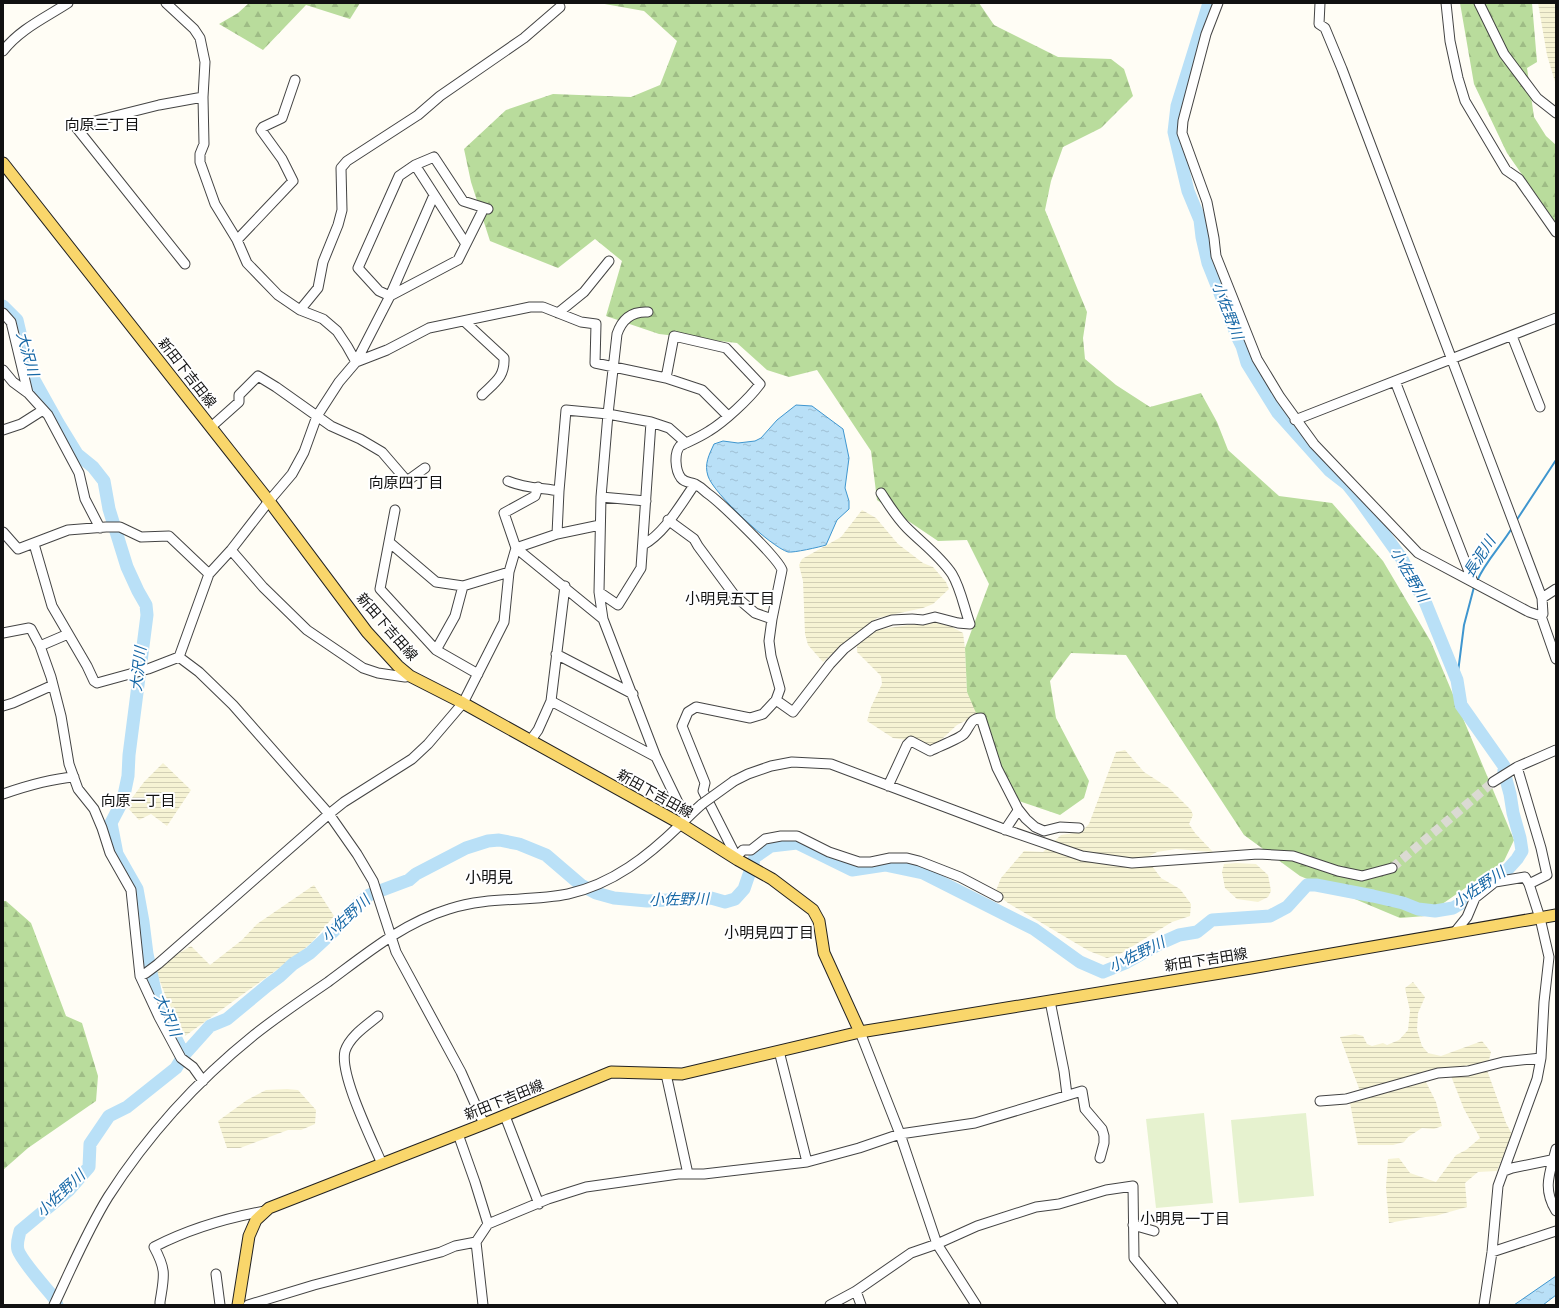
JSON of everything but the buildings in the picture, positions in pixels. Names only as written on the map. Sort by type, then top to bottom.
[{"type":"main road","name":"新田下吉田線","points":[[3,163],[269,501],[367,632],[398,666],[410,676],[683,822],[772,879],[813,910],[819,921],[824,953],[860,1032]]},
{"type":"main road","name":"新田下吉田線","points":[[238,1305],[248,1236],[256,1220],[268,1208],[505,1116],[611,1072],[682,1074],[860,1032],[1251,968],[1556,915]]},
{"type":"street","points":[[3,51],[23,31],[68,3]]},
{"type":"street","points":[[166,3],[194,29],[200,38],[205,62],[203,97],[204,144],[200,154],[200,162],[215,204],[238,240],[247,263],[278,295],[300,310],[323,319],[337,331],[356,362]]},
{"type":"street","points":[[1218,3],[1206,34],[1183,121],[1182,133],[1207,202],[1216,256],[1258,358],[1280,398],[1314,444],[1418,553],[1529,612],[1541,616]]},
{"type":"street","points":[[1320,3],[1319,24],[1325,28],[1342,69],[1542,598],[1543,614],[1541,616],[1556,659]]},
{"type":"street","points":[[1446,3],[1450,41],[1458,78],[1465,101],[1506,170],[1519,179],[1556,232]]},
{"type":"street","points":[[1479,3],[1504,54],[1537,98],[1556,113]]},
{"type":"street","points":[[300,310],[318,288],[325,254],[338,225],[342,210],[341,172],[343,165],[418,115],[440,96],[524,38],[560,8]]},
{"type":"street","points":[[238,240],[293,181],[282,159],[261,130],[263,127],[282,118],[295,80]]},
{"type":"street","points":[[185,264],[75,126],[159,105],[203,97]]},
{"type":"street","points":[[434,157],[463,201],[486,209],[458,260],[390,296],[379,290],[358,268],[400,176],[415,165],[434,157]]},
{"type":"street","points":[[415,165],[466,244]]},
{"type":"street","points":[[34,544],[52,606],[87,666],[94,681],[97,682],[134,674],[179,657],[209,574],[231,550],[292,474],[304,452],[317,416],[339,382],[356,362],[390,296],[434,194]]},
{"type":"street","points":[[558,313],[584,292],[609,261]]},
{"type":"street","points":[[356,362],[387,350],[429,328],[536,306],[543,307],[581,322],[596,324],[595,363],[666,378],[702,390],[728,416]]},
{"type":"street","points":[[648,312],[639,312],[627,317],[620,326],[617,334],[601,497],[599,592],[603,619],[656,757],[683,822]]},
{"type":"street","points":[[3,313],[10,322],[28,393]]},
{"type":"street","points":[[1295,420],[1556,318]]},
{"type":"street","points":[[464,320],[504,358],[502,375],[482,395]]},
{"type":"street","points":[[666,378],[674,336],[726,348],[760,384],[728,416],[710,430],[686,442],[678,449],[676,457],[681,479],[687,483],[694,484],[722,505],[781,566],[782,573],[769,641],[770,652],[780,689],[776,700],[763,714],[750,718],[696,707],[688,712],[682,726],[705,783],[703,792],[738,858],[744,850],[751,850],[765,839],[782,836],[796,836],[829,852],[859,862],[871,862],[890,858],[907,858],[919,861],[960,877],[998,897]]},
{"type":"street","points":[[1512,336],[1540,407]]},
{"type":"street","points":[[3,370],[13,382],[28,393],[48,415],[79,473],[85,499],[103,527]]},
{"type":"street","points":[[211,427],[239,402],[239,395],[258,376],[331,426],[360,439],[382,452],[407,481],[425,468]]},
{"type":"street","points":[[1395,381],[1473,582]]},
{"type":"street","points":[[3,430],[21,424],[43,410]]},
{"type":"street","points":[[557,534],[566,410],[608,414],[651,422],[669,428],[686,442]]},
{"type":"street","points":[[599,592],[618,605],[641,568],[651,422]]},
{"type":"street","points":[[508,481],[518,485],[559,491]]},
{"type":"street","points":[[643,545],[652,540],[694,484]]},
{"type":"street","points":[[538,487],[535,496],[504,514],[516,548],[565,586],[603,619]]},
{"type":"street","points":[[776,700],[792,712],[844,649],[874,626],[892,620],[923,620],[935,617],[958,624],[970,624],[957,585],[952,575],[937,556],[893,513],[881,493]]},
{"type":"street","points":[[601,497],[646,501]]},
{"type":"street","points":[[395,510],[380,589],[436,650],[478,674]]},
{"type":"street","points":[[668,520],[694,539],[735,596],[755,613],[772,619]]},
{"type":"street","points":[[516,548],[557,534],[600,524]]},
{"type":"street","points":[[3,532],[18,549],[68,530],[120,526],[141,536],[169,536],[209,574]]},
{"type":"street","points":[[389,542],[436,582],[463,586],[509,572]]},
{"type":"street","points":[[143,975],[158,964],[329,814],[344,802],[412,759],[428,744],[463,703],[504,622],[509,572],[516,548]]},
{"type":"street","points":[[231,550],[263,587],[307,630],[363,668],[378,673],[405,677],[410,676]]},
{"type":"street","points":[[436,650],[455,616],[463,586]]},
{"type":"street","points":[[530,741],[538,730],[551,701],[565,586]]},
{"type":"street","points":[[1542,598],[1556,589]]},
{"type":"street","points":[[3,633],[29,628],[40,646],[53,685],[61,716],[69,764],[78,789],[94,809],[110,853],[131,890],[143,975],[159,1017],[181,1058],[193,1067],[203,1081]]},
{"type":"street","points":[[40,646],[68,634]]},
{"type":"street","points":[[556,654],[633,694]]},
{"type":"street","points":[[179,657],[199,672],[233,705],[329,814],[357,854],[373,881],[396,952],[461,1072],[484,1124]]},
{"type":"street","points":[[3,706],[53,685]]},
{"type":"street","points":[[551,701],[656,757]]},
{"type":"street","points":[[888,786],[907,745],[911,741],[930,751],[964,735],[970,723],[977,718],[981,718],[997,768],[1018,809],[1026,819],[1035,827],[1044,831],[1060,827],[1078,828]]},
{"type":"street","points":[[1496,779],[1556,750]]},
{"type":"street","points":[[54,1305],[83,1243],[108,1198],[135,1159],[164,1123],[203,1081],[255,1034],[391,936],[420,919],[450,908],[479,901],[567,894],[593,886],[618,875],[643,858],[702,804],[734,781],[748,774],[771,766],[792,762],[831,764],[1005,830],[1082,856],[1132,863],[1258,854],[1292,856],[1338,871],[1362,876],[1392,868]]},
{"type":"street","points":[[1517,768],[1541,848],[1547,875],[1529,884]]},
{"type":"street","points":[[3,794],[28,785],[74,777]]},
{"type":"street","points":[[1005,830],[1018,809]]},
{"type":"street","points":[[1456,932],[1467,916],[1475,898],[1495,882],[1525,877],[1529,884],[1540,918],[1549,957],[1544,1002],[1541,1058],[1537,1079],[1498,1186],[1492,1252],[1484,1305]]},
{"type":"street","points":[[1050,1001],[1064,1071],[1067,1095]]},
{"type":"street","points":[[378,1016],[351,1040],[345,1050],[344,1057],[350,1090],[382,1164]]},
{"type":"street","points":[[860,1032],[900,1134],[937,1244],[976,1305]]},
{"type":"street","points":[[779,1052],[807,1162]]},
{"type":"street","points":[[1320,1101],[1346,1098],[1438,1073],[1468,1071],[1503,1062],[1541,1058]]},
{"type":"street","points":[[666,1074],[688,1174]]},
{"type":"street","points":[[483,1305],[476,1242],[488,1224],[548,1199],[586,1186],[688,1174],[748,1170],[807,1162],[859,1148],[900,1134],[975,1123],[1082,1091],[1085,1109],[1102,1129],[1104,1136],[1104,1143],[1100,1158]]},
{"type":"street","points":[[505,1116],[539,1204]]},
{"type":"street","points":[[458,1134],[488,1224]]},
{"type":"street","points":[[1556,1149],[1555,1159],[1547,1184],[1549,1195],[1556,1211]]},
{"type":"street","points":[[1504,1171],[1555,1159]]},
{"type":"street","points":[[830,1305],[856,1291],[911,1253],[937,1244],[977,1226],[1036,1207],[1059,1204],[1106,1190],[1133,1186],[1132,1225],[1134,1258],[1173,1305]]},
{"type":"street","points":[[160,1305],[164,1270],[154,1246],[201,1226],[265,1211]]},
{"type":"street","points":[[1132,1225],[1154,1231]]},
{"type":"street","points":[[1492,1252],[1556,1231]]},
{"type":"street","points":[[248,1305],[314,1285],[441,1252],[455,1246],[476,1242]]},
{"type":"street","points":[[216,1274],[220,1305]]},
{"type":"street","points":[[856,1291],[861,1305]]},
{"type":"shaded area","points":[[1538,3],[1556,3],[1556,85],[1547,55]]},
{"type":"shaded area","points":[[862,510],[876,518],[898,544],[923,563],[933,567],[946,582],[949,589],[933,604],[923,608],[877,618],[846,641],[823,662],[808,645],[805,634],[803,581],[799,565],[802,559],[841,537]]},
{"type":"shaded area","points":[[921,623],[938,623],[952,627],[963,633],[967,692],[979,714],[957,725],[942,739],[932,745],[926,746],[893,738],[867,721],[871,707],[882,684],[881,676],[857,652],[857,644],[876,630]]},
{"type":"shaded area","points":[[1125,750],[1144,772],[1169,788],[1191,810],[1193,815],[1189,824],[1195,833],[1213,852],[1176,849],[1157,852],[1146,858],[1161,878],[1180,889],[1191,904],[1190,916],[1172,922],[1120,954],[1107,958],[1089,951],[1008,903],[995,893],[1001,878],[1024,851],[1043,852],[1061,835],[1081,832],[1089,824],[1116,752]]},
{"type":"shaded area","points":[[163,763],[191,790],[167,826],[151,814],[139,820],[126,806],[144,782]]},
{"type":"shaded area","points":[[1224,864],[1256,864],[1268,875],[1271,891],[1268,897],[1258,902],[1237,899],[1225,888],[1222,872]]},
{"type":"shaded area","points":[[314,885],[334,916],[312,942],[296,956],[185,1036],[166,997],[156,971],[166,961],[191,946],[210,965],[242,940],[257,924]]},
{"type":"shaded area","points":[[1413,982],[1425,997],[1418,1013],[1417,1030],[1422,1046],[1428,1053],[1441,1056],[1482,1041],[1491,1052],[1489,1060],[1483,1063],[1424,1072],[1360,1091],[1340,1037],[1355,1034],[1363,1036],[1367,1044],[1372,1046],[1383,1043],[1387,1045],[1399,1040],[1408,1030],[1410,1011],[1405,988]]},
{"type":"shaded area","points":[[1487,1070],[1506,1123],[1512,1134],[1497,1171],[1478,1172],[1465,1183],[1467,1207],[1435,1216],[1389,1223],[1386,1187],[1388,1159],[1399,1158],[1410,1173],[1436,1182],[1456,1155],[1466,1150],[1480,1138],[1464,1109],[1451,1076]]},
{"type":"shaded area","points":[[1426,1082],[1436,1102],[1442,1126],[1434,1129],[1422,1128],[1408,1137],[1404,1142],[1393,1145],[1358,1145],[1350,1103]]},
{"type":"shaded area","points":[[266,1090],[298,1090],[316,1110],[315,1124],[301,1130],[288,1130],[240,1148],[227,1148],[218,1121],[247,1100]]},
{"type":"green space","points":[[249,3],[360,3],[350,19],[306,5],[263,50],[219,24],[238,13]]},
{"type":"green space","points":[[599,3],[979,3],[994,25],[1058,57],[1111,59],[1124,69],[1133,96],[1101,128],[1063,147],[1051,181],[1045,210],[1087,312],[1083,338],[1085,359],[1116,385],[1150,407],[1201,393],[1217,422],[1228,450],[1279,496],[1332,503],[1383,561],[1431,642],[1514,840],[1504,861],[1425,916],[1400,918],[1300,876],[1244,835],[1126,655],[1071,653],[1050,681],[1056,718],[1089,781],[1084,798],[1060,815],[1013,799],[967,692],[965,648],[989,584],[967,540],[938,541],[877,500],[871,451],[817,370],[789,377],[767,370],[737,343],[659,334],[606,316],[622,261],[595,239],[558,268],[490,241],[471,182],[464,149],[506,110],[553,94],[631,97],[660,85],[677,41],[644,11]]},
{"type":"green space","points":[[1460,3],[1532,3],[1537,62],[1527,68],[1534,117],[1546,136],[1556,145],[1556,223],[1507,153],[1474,84]]},
{"type":"green space","points":[[3,901],[6,901],[31,923],[66,1016],[82,1023],[98,1076],[96,1101],[28,1148],[3,1170]]},
{"type":"green space","points":[[1204,1113],[1213,1203],[1156,1208],[1146,1119]]},
{"type":"green space","points":[[1306,1113],[1314,1196],[1239,1203],[1231,1120]]},
{"type":"water","points":[[796,405],[812,406],[843,429],[849,458],[845,488],[849,501],[849,509],[837,520],[826,545],[801,551],[788,552],[769,540],[731,506],[712,484],[708,476],[707,467],[710,452],[714,444],[723,441],[738,443],[755,441],[761,438],[777,420]]},
{"type":"water","points":[[1556,1276],[1556,1295],[1543,1305],[1514,1305]]},
{"type":"waterway","name":"小佐野川","points":[[57,1305],[54,1298],[20,1255],[17,1245],[20,1231],[69,1190],[89,1167],[90,1144],[109,1116],[127,1107],[176,1068],[184,1055],[210,1026],[227,1019],[293,964],[310,953],[338,927],[356,906],[369,895],[409,880],[416,874],[466,848],[488,841],[499,840],[519,844],[546,855],[581,885],[596,893],[614,898],[647,901],[711,898],[725,902],[735,899],[744,889],[755,857],[771,846],[797,843],[852,870],[885,865],[923,873],[1034,929],[1080,962],[1103,972],[1125,963],[1179,935],[1197,932],[1212,920],[1270,916],[1287,907],[1307,885],[1316,885],[1373,896],[1403,903],[1418,909],[1435,911],[1453,908],[1508,869],[1517,859],[1522,851],[1504,772],[1504,766],[1461,705],[1457,680],[1424,599],[1411,579],[1402,559],[1359,499],[1347,484],[1329,470],[1278,413],[1247,363],[1242,346],[1208,263],[1200,220],[1188,191],[1174,132],[1177,106],[1209,3]]},
{"type":"waterway","name":"大沢川","points":[[3,306],[17,320],[29,371],[58,423],[77,454],[93,467],[104,481],[109,509],[127,567],[146,605],[147,615],[129,755],[128,776],[123,800],[111,823],[117,854],[137,889],[147,954],[157,1000],[184,1055]]},
{"type":"waterway","name":"長泥川","points":[[1516,521],[1556,460]]},
{"type":"waterway","name":"長泥川","points":[[1477,581],[1484,567],[1512,528]]},
{"type":"waterway","name":"長泥川","points":[[1457,680],[1464,625],[1474,587]]},
{"type":"tunnel","points":[[1392,868],[1493,782]]},
{"type":"district","name":"向原三丁目","points":[[102,125]]},
{"type":"district","name":"向原四丁目","points":[[406,483]]},
{"type":"district","name":"小明見五丁目","points":[[730,599]]},
{"type":"district","name":"向原一丁目","points":[[138,801]]},
{"type":"district","name":"小明見","points":[[489,878]]},
{"type":"district","name":"小明見四丁目","points":[[769,933]]},
{"type":"district","name":"小明見一丁目","points":[[1185,1219]]}]
